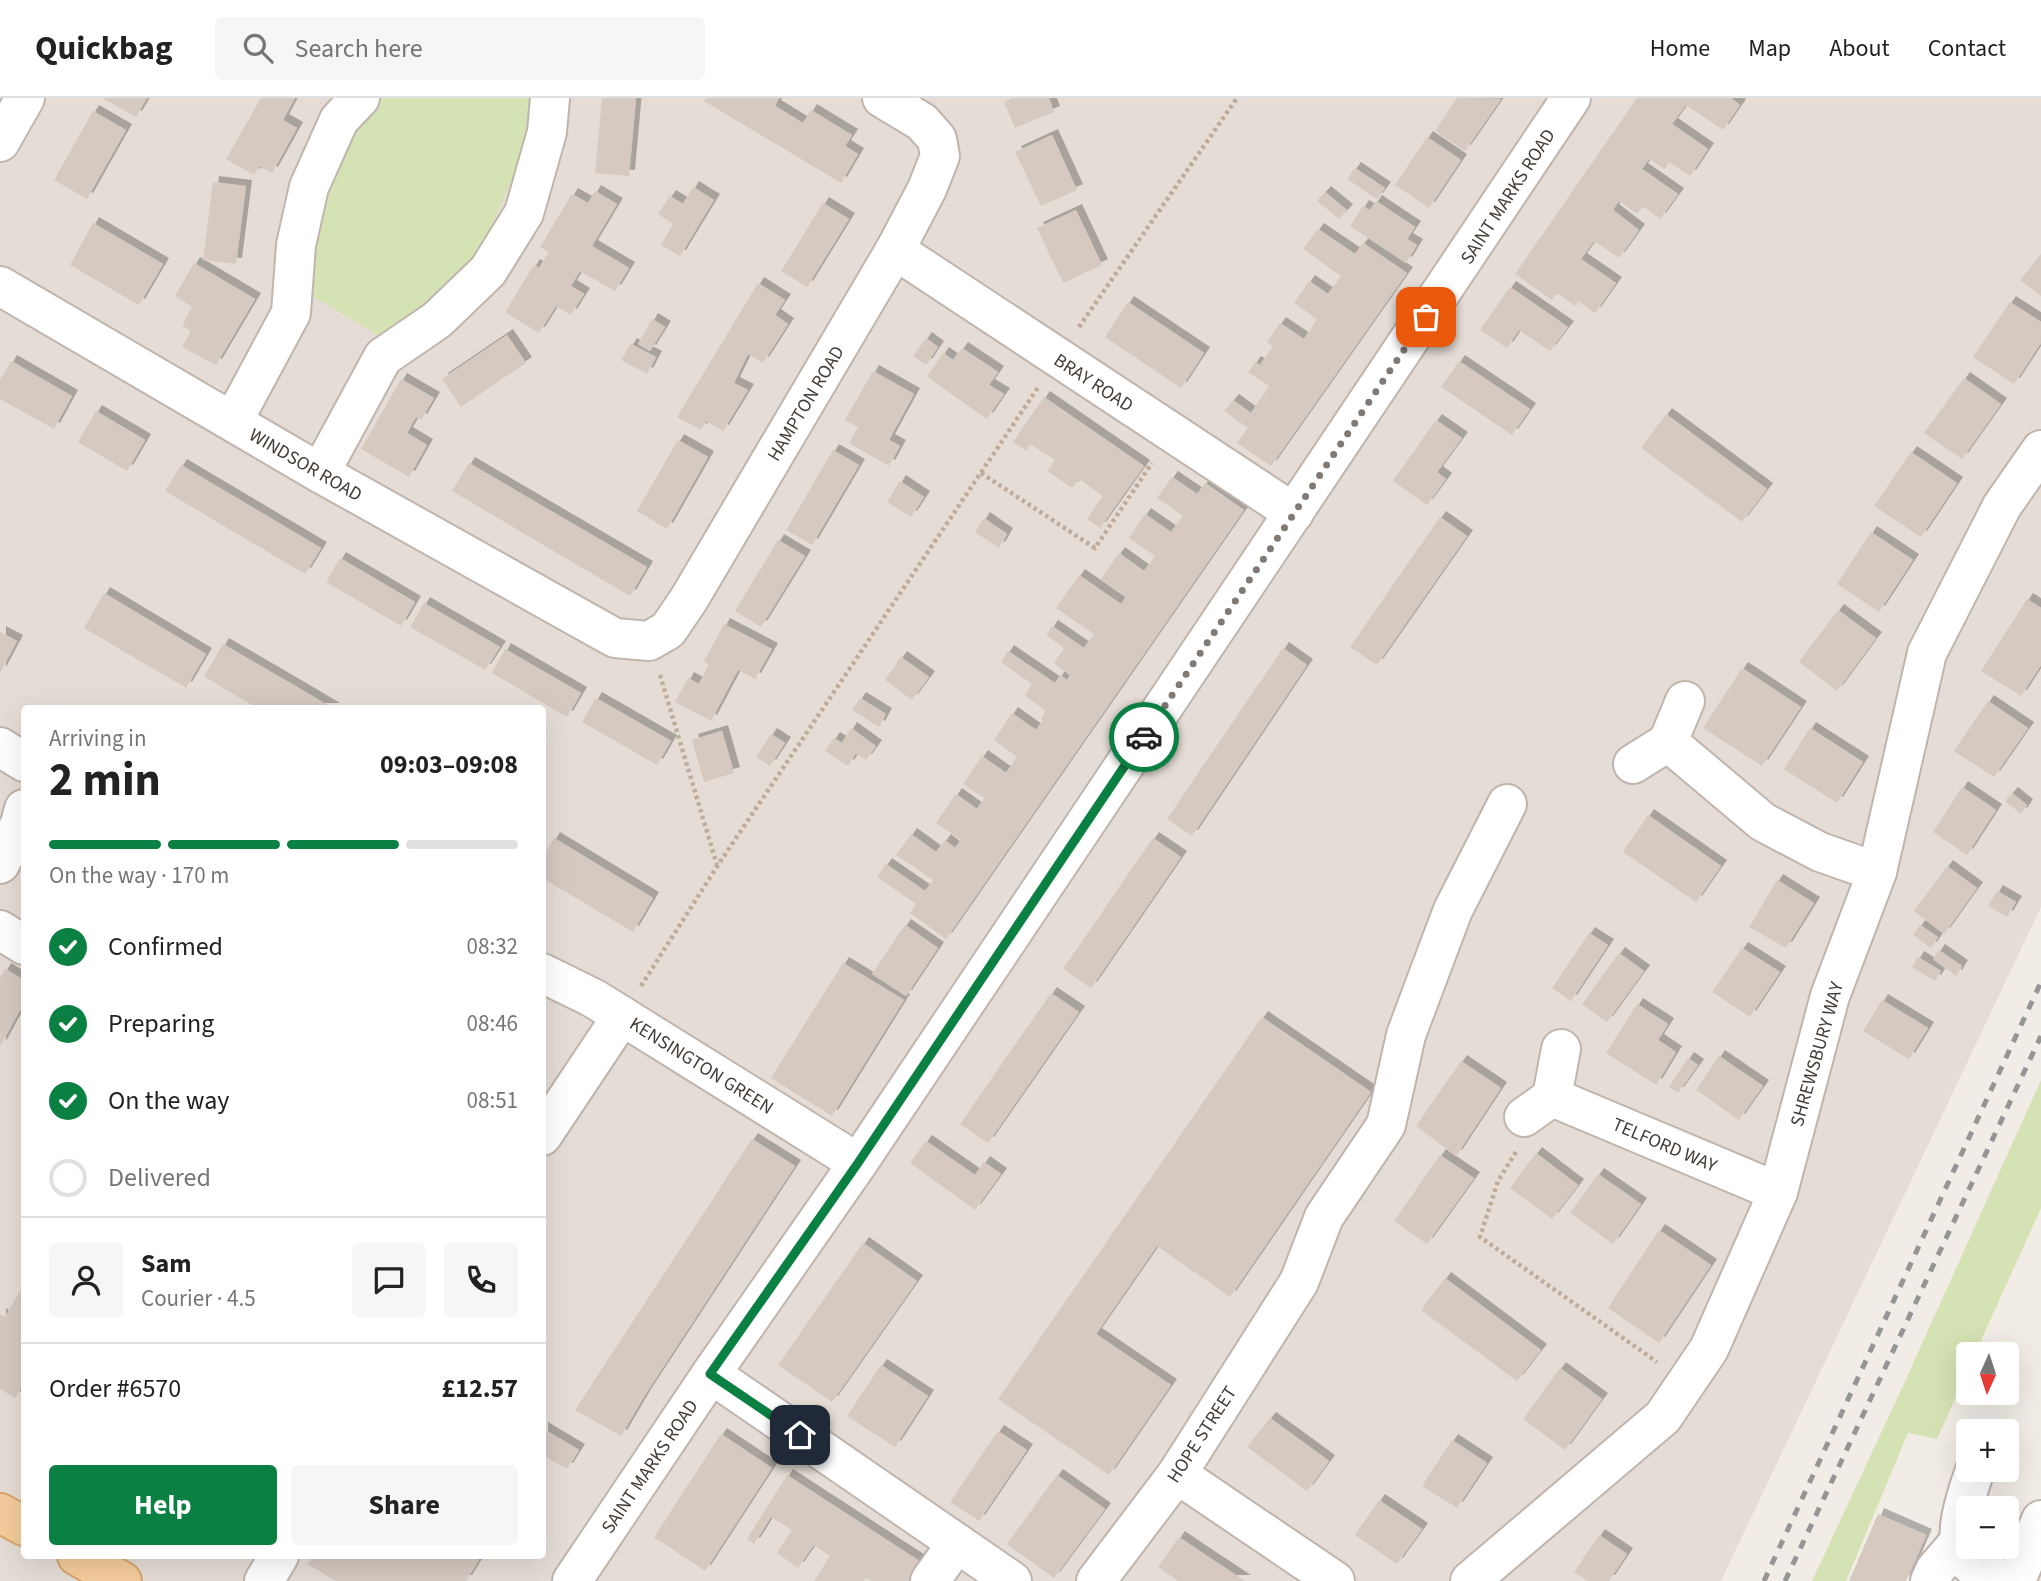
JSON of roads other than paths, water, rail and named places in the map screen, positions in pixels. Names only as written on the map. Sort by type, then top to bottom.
[{"type":"main road","points":[[0,1513],[21,1524]]},
{"type":"main road","points":[[82,1559],[122,1581]]},
{"type":"street","points":[[0,142],[25,98]]},
{"type":"street","points":[[233,421],[291,313],[296,246],[309,187],[340,120],[359,98]]},
{"type":"street","points":[[320,473],[383,357],[437,320],[488,271],[524,213],[547,132],[550,98]]},
{"type":"street","name":"HAMPTON ROAD","points":[[632,639],[668,630],[689,598],[895,250],[927,189],[940,156],[937,139],[922,122],[882,98]]},
{"type":"street","name":"SAINT MARKS ROAD","points":[[572,1581],[710,1374],[858,1163],[1571,98]]},
{"type":"street","name":"BRAY ROAD","points":[[895,250],[1294,513]]},
{"type":"street","name":"WINDSOR ROAD","points":[[0,286],[320,473],[632,639]]},
{"type":"street","name":"SHREWSBURY WAY","points":[[1470,1581],[1663,1417],[1709,1349],[1779,1192],[1830,996],[1877,872],[1927,653],[2002,506],[2041,450]]},
{"type":"street","points":[[1633,764],[1668,742],[1685,701]]},
{"type":"street","points":[[1668,742],[1763,822],[1820,852],[1877,872]]},
{"type":"street","points":[[0,747],[21,760]]},
{"type":"street","name":"HOPE STREET","points":[[1096,1581],[1177,1474],[1299,1282],[1324,1217],[1386,1125],[1406,1035],[1420,997],[1453,910],[1507,804]]},
{"type":"street","points":[[0,864],[21,820]]},
{"type":"street","points":[[0,930],[21,943]]},
{"type":"street","name":"KENSINGTON GREEN","points":[[546,975],[607,1007],[858,1163]]},
{"type":"street","points":[[546,1128],[607,1007]]},
{"type":"street","name":"TELFORD WAY","points":[[1561,1049],[1538,1107],[1779,1192]]},
{"type":"street","points":[[710,1374],[1012,1581]]},
{"type":"street","points":[[1177,1474],[1335,1581]]},
{"type":"street","points":[[2016,1581],[2041,1520]]},
{"type":"street","points":[[930,1581],[957,1543]]},
{"type":"street","points":[[1930,1581],[1935,1570],[1956,1546]]},
{"type":"street","points":[[264,1581],[277,1559]]},
{"type":"street","points":[[1966,1559],[1972,1566],[2007,1581]]},
{"type":"railway","points":[[1764,1581],[2041,982]]},
{"type":"railway","points":[[1785,1581],[2041,1036]]}]
